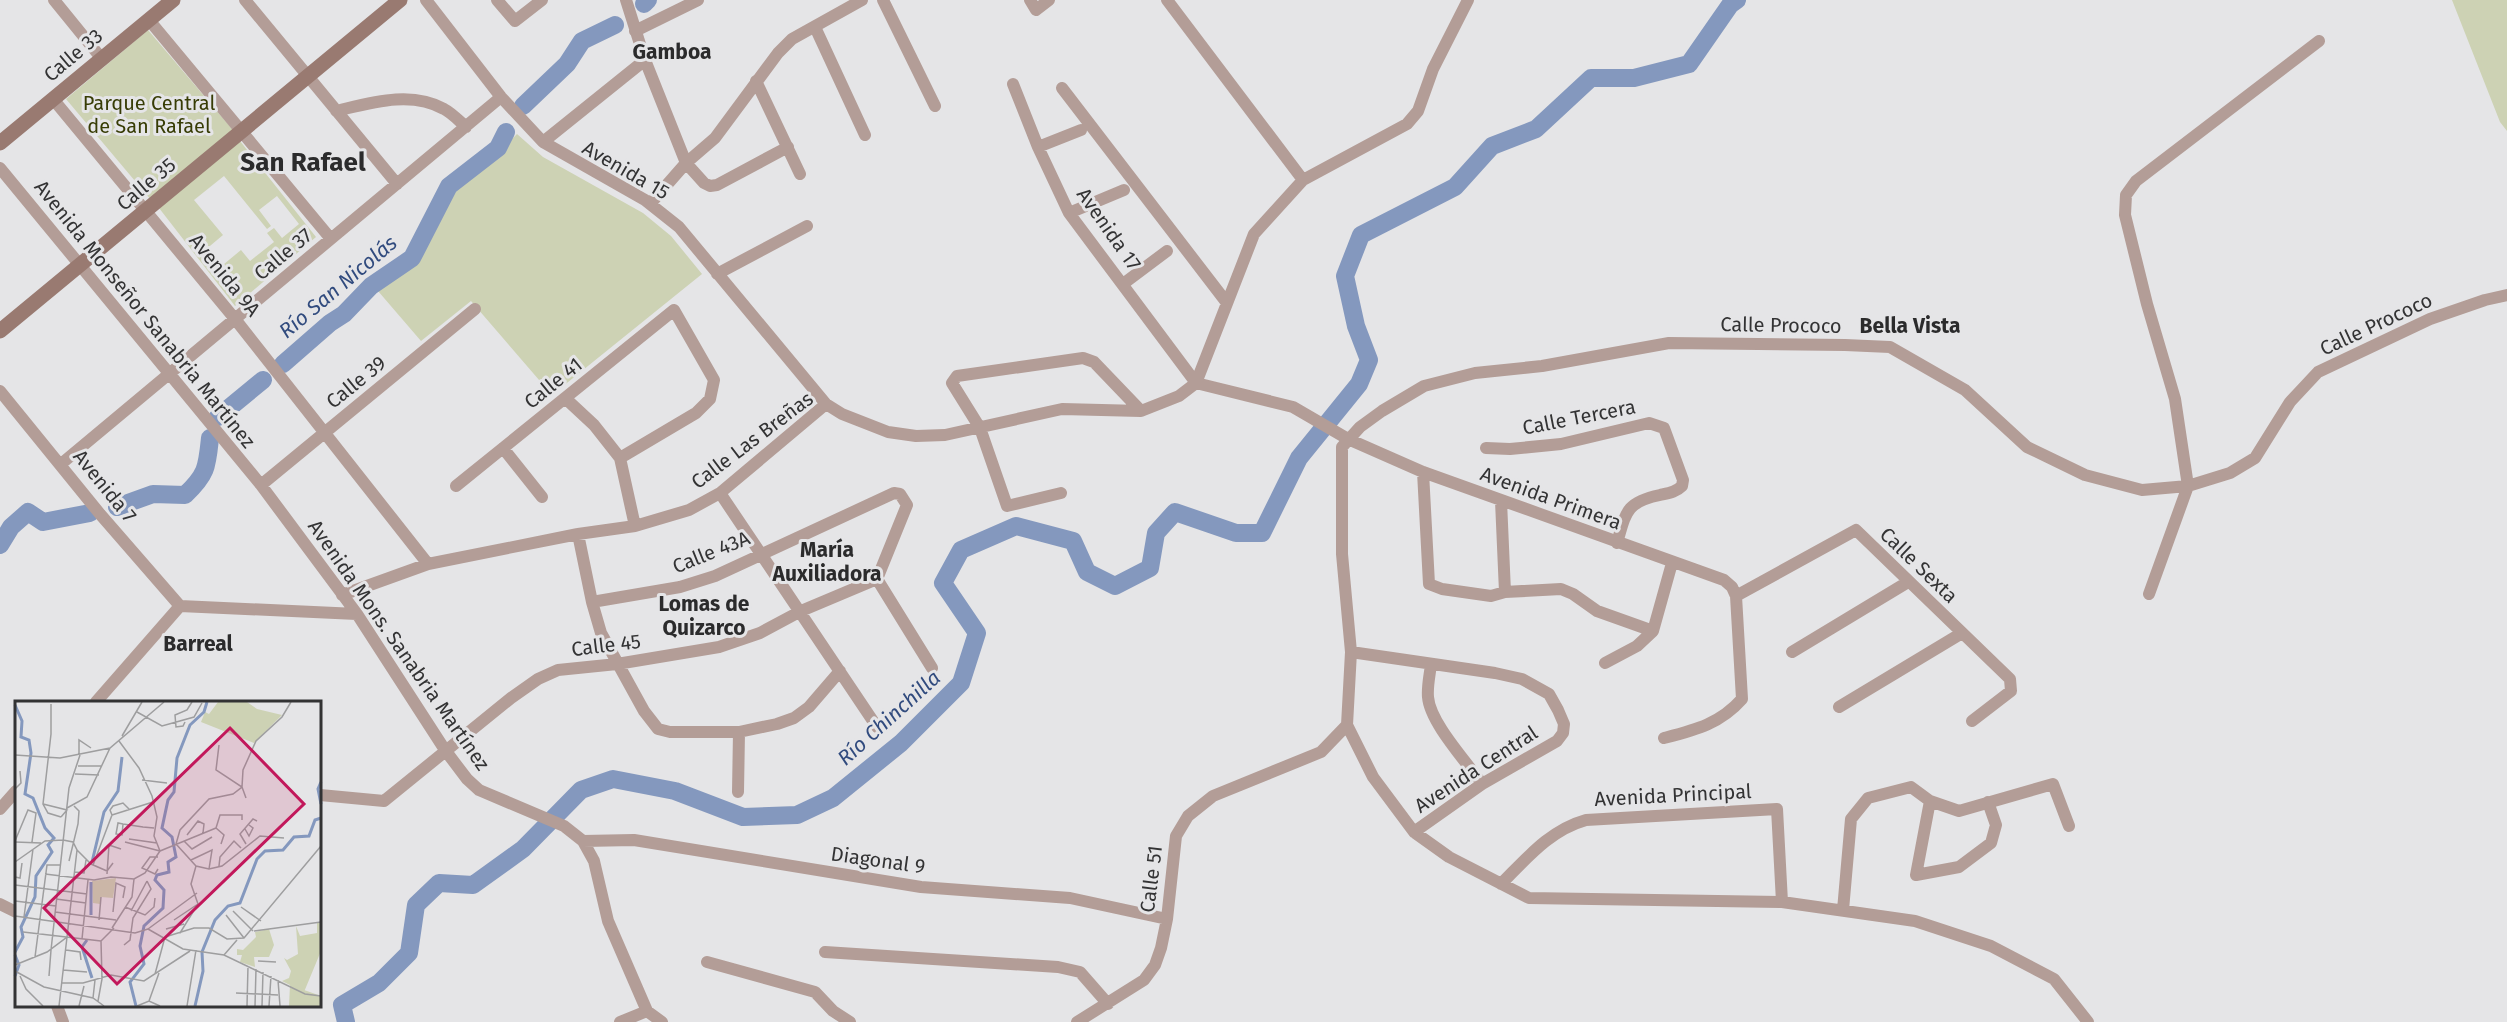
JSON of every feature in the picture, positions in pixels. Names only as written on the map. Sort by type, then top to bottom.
[{"type":"main road","name":"Calle 33","points":[[0,143],[173,0]]},
{"type":"main road","name":"Calle 35","points":[[0,331],[400,0]]},
{"type":"street","points":[[54,0],[102,59]]},
{"type":"street","points":[[245,0],[397,184]]},
{"type":"street","name":"Avenida 15","points":[[426,0],[501,97],[543,142],[650,204],[679,227],[826,404]]},
{"type":"street","points":[[497,0],[515,21],[542,0]]},
{"type":"street","points":[[626,0],[645,60],[686,163],[704,183],[710,186],[788,147]]},
{"type":"street","points":[[635,31],[698,0]]},
{"type":"street","points":[[650,204],[686,163],[715,138],[756,81],[792,39],[862,0]]},
{"type":"street","points":[[883,0],[934,106]]},
{"type":"street","points":[[1033,5],[1049,0]]},
{"type":"street","points":[[1167,0],[1304,180]]},
{"type":"street","points":[[1468,0],[1433,69],[1418,111],[1407,124],[1304,180],[1254,234],[1196,383],[1293,406],[1348,439],[1342,447],[1341,458],[1342,554],[1351,652],[1347,725],[1373,777],[1414,832],[1449,857],[1528,898],[1782,902],[1915,921],[1991,946],[2054,978],[2088,1022]]},
{"type":"street","points":[[149,20],[331,240]]},
{"type":"street","points":[[815,27],[865,135]]},
{"type":"street","points":[[2149,594],[2188,486],[2175,399],[2130,237],[2125,215],[2126,195],[2136,181],[2319,41]]},
{"type":"street","points":[[543,142],[645,60]]},
{"type":"street","points":[[756,81],[800,174]]},
{"type":"street","name":"Avenida 17","points":[[1013,84],[1038,147],[1069,213],[1196,383]]},
{"type":"street","points":[[1062,88],[1227,303]]},
{"type":"street","name":"Calle 37","points":[[61,464],[501,97]]},
{"type":"street","name":"Avenida 9A","points":[[53,99],[236,319],[428,564]]},
{"type":"street","points":[[336,111],[385,101],[419,100],[443,108],[466,127]]},
{"type":"street","points":[[1038,147],[1081,129]]},
{"type":"street","name":"Avenida Monseñor Sanabria Martínez","points":[[0,168],[261,485]]},
{"type":"street","points":[[1069,213],[1124,190]]},
{"type":"street","points":[[717,274],[807,226]]},
{"type":"street","points":[[1123,284],[1167,251]]},
{"type":"street","name":"Calle Prococo","points":[[1348,439],[1382,411],[1424,386],[1475,373],[1542,366],[1669,343],[1890,347],[1965,390],[2027,447],[2085,475],[2142,490],[2188,486],[2230,473],[2255,458],[2290,402],[2318,372],[2430,319],[2507,295]]},
{"type":"street","name":"Calle 39","points":[[261,485],[475,309]]},
{"type":"street","name":"Calle 41","points":[[456,486],[674,310],[714,380],[710,399],[696,413],[620,458]]},
{"type":"street","points":[[1061,494],[1007,506],[980,428],[952,383],[953,379],[957,376],[1089,359],[1141,411]]},
{"type":"street","name":"Calle Las Breñas","points":[[342,595],[428,564],[578,534],[635,526],[689,510],[720,493],[826,404],[864,424],[888,432],[916,436],[945,435],[1071,408],[1141,411],[1179,396],[1196,383]]},
{"type":"street","name":"Avenida 7","points":[[0,391],[100,514],[180,606]]},
{"type":"street","points":[[565,398],[594,425],[620,458],[635,526]]},
{"type":"street","name":"Calle Tercera","points":[[1486,448],[1510,449],[1561,444],[1649,423],[1664,428],[1683,480],[1682,486],[1677,491],[1643,498],[1632,504],[1626,513],[1617,543]]},
{"type":"street","name":"Avenida Primera","points":[[1348,439],[1423,472],[1724,580],[1732,587],[1736,596]]},
{"type":"street","points":[[503,448],[542,497]]},
{"type":"street","points":[[1423,472],[1429,584],[1442,589],[1491,596],[1505,592],[1561,589],[1573,594],[1597,611],[1653,631]]},
{"type":"street","name":"Avenida Mons. Sanabria Martínez","points":[[261,485],[357,614],[445,750],[467,778],[479,790],[564,826],[583,841]]},
{"type":"street","points":[[720,493],[877,727]]},
{"type":"street","name":"Calle 43A","points":[[592,602],[680,587],[715,576],[894,493],[904,498],[906,505],[877,579]]},
{"type":"street","points":[[1501,501],[1505,592]]},
{"type":"street","name":"Calle Sexta","points":[[1736,596],[1856,530],[2010,679],[2011,691],[1972,722]]},
{"type":"street","points":[[578,534],[601,633],[644,711],[657,729],[670,732],[739,732],[794,718],[809,707],[840,671]]},
{"type":"street","points":[[1605,663],[1636,646],[1653,631],[1672,563]]},
{"type":"street","points":[[877,579],[932,668]]},
{"type":"street","name":"Calle 45","points":[[321,795],[384,801],[445,750],[538,679],[558,670],[617,664],[719,647],[760,633],[801,611],[877,579]]},
{"type":"street","points":[[1792,652],[1908,582]]},
{"type":"street","points":[[1664,738],[1713,724],[1728,714],[1742,699],[1736,596]]},
{"type":"street","points":[[97,701],[180,606],[357,614]]},
{"type":"street","points":[[1839,707],[1962,633]]},
{"type":"street","name":"Avenida Central","points":[[1351,652],[1522,679],[1549,694],[1564,724],[1563,734],[1557,741],[1482,784],[1414,832]]},
{"type":"street","points":[[1431,664],[1428,697],[1431,709],[1482,784]]},
{"type":"street","name":"Calle 51","points":[[1077,1022],[1144,980],[1155,965],[1167,919],[1176,836],[1188,816],[1213,796],[1321,752],[1347,725]]},
{"type":"street","points":[[738,792],[739,732]]},
{"type":"street","points":[[1843,910],[1851,819],[1868,798],[1911,787],[1930,801],[1959,810],[2053,784],[2069,826]]},
{"type":"street","points":[[0,809],[15,792]]},
{"type":"street","points":[[1930,801],[1916,875],[1959,867],[1991,843],[1996,825],[1988,802]]},
{"type":"street","name":"Avenida Principal","points":[[1501,884],[1557,831],[1579,822],[1777,809],[1782,902]]},
{"type":"street","name":"Diagonal 9","points":[[583,841],[634,840],[921,887],[1070,898],[1167,919]]},
{"type":"street","points":[[583,841],[594,861],[608,921],[648,1016]]},
{"type":"street","points":[[0,904],[15,912]]},
{"type":"street","points":[[825,952],[1058,967],[1080,972],[1108,1004]]},
{"type":"street","points":[[707,963],[815,992],[833,1011],[850,1022]]},
{"type":"street","points":[[58,1007],[63,1022]]},
{"type":"street","points":[[620,1022],[648,1016],[662,1022]]},
{"type":"green space","points":[[2452,0],[2507,0],[2507,131],[2500,122]]},
{"type":"green space","name":"Parque Central de San Rafael","points":[[148,30],[233,130],[151,200],[66,99]]},
{"type":"green space","points":[[517,134],[543,157],[643,213],[671,236],[702,274],[552,395],[471,301],[421,341],[378,291],[422,256],[432,222],[453,191],[490,161]]},
{"type":"green space","points":[[240,141],[316,237],[235,306],[159,208]],"holes":[[[224,176],[267,229],[271,226],[259,210],[277,196],[299,224],[282,238],[274,228],[267,233],[274,242],[250,261],[241,250],[218,269],[204,251],[223,235],[194,200]]]},
{"type":"waterway","name":"Río San Nicolás","points":[[644,4],[648,0]]},
{"type":"waterway","name":"Río Chinchilla","points":[[346,1022],[342,1005],[379,983],[409,953],[416,905],[439,883],[473,885],[523,849],[581,790],[613,779],[675,791],[743,817],[797,815],[833,798],[901,743],[961,683],[977,633],[943,583],[961,550],[1016,526],[1073,541],[1087,572],[1115,586],[1150,568],[1156,533],[1175,512],[1236,533],[1262,533],[1299,458],[1359,384],[1369,360],[1356,326],[1345,276],[1361,235],[1455,187],[1492,146],[1536,129],[1591,78],[1634,78],[1689,64],[1730,5],[1737,0]]},
{"type":"waterway","name":"Río San Nicolás","points":[[523,106],[567,64],[582,41],[615,25]]},
{"type":"waterway","name":"Río San Nicolás","points":[[283,364],[330,323],[344,314],[371,286],[412,258],[449,186],[498,148],[506,132]]},
{"type":"waterway","name":"Río San Nicolás","points":[[218,417],[263,380]]},
{"type":"waterway","name":"Río San Nicolás","points":[[117,507],[153,494],[185,495],[205,470],[210,438]]},
{"type":"waterway","name":"Río San Nicolás","points":[[0,545],[11,527],[28,512],[43,522],[90,513]]},
{"type":"district","name":"Gamboa","points":[[672,52]]},
{"type":"district","name":"San Rafael","points":[[303,162]]},
{"type":"district","name":"Bella Vista","points":[[1910,326]]},
{"type":"district","name":"María Auxiliadora","points":[[827,562]]},
{"type":"district","name":"Lomas de Quizarco","points":[[704,616]]},
{"type":"district","name":"Barreal","points":[[198,644]]}]
